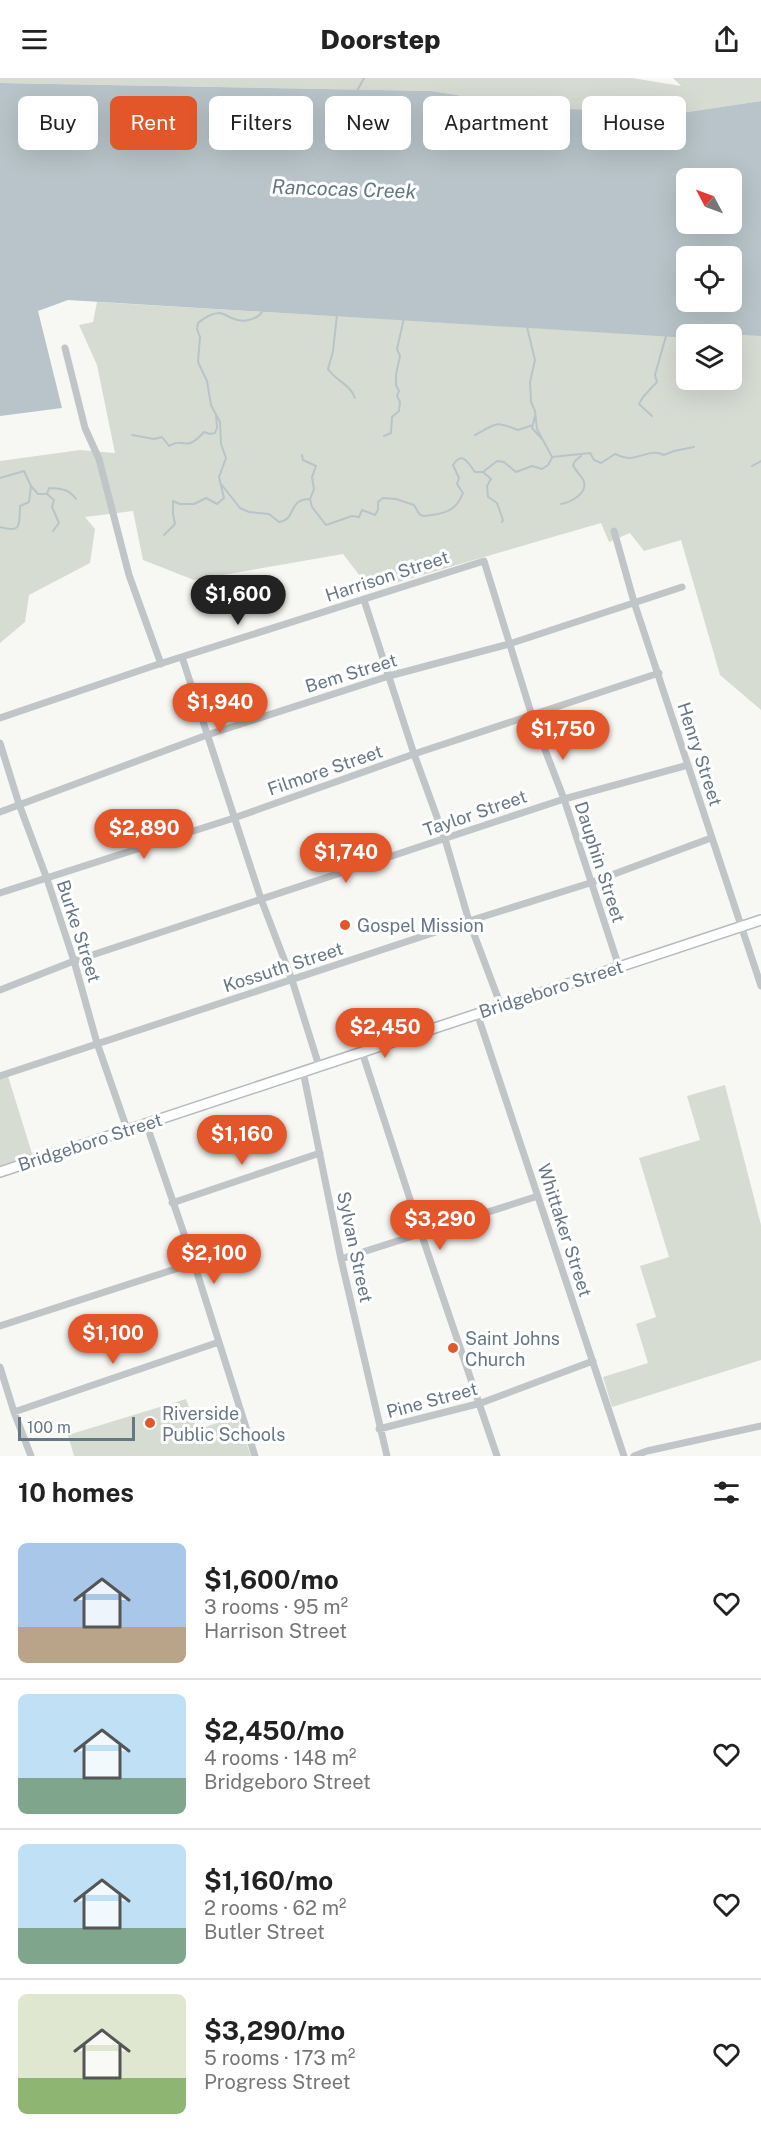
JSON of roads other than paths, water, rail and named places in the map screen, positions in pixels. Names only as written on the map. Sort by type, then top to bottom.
[{"type":"main road","name":"Bridgeboro Street","points":[[0,1172],[761,920]]},
{"type":"street","points":[[65,348],[85,428],[99,459],[129,575],[161,664]]},
{"type":"street","name":"Henry Street","points":[[614,531],[634,602],[761,986]]},
{"type":"street","name":"Harrison Street","points":[[0,718],[182,657],[484,561]]},
{"type":"street","name":"Dauphin Street","points":[[484,561],[532,716],[564,799],[619,967]]},
{"type":"street","name":"Bem Street","points":[[0,812],[207,735],[389,676],[509,645],[682,587]]},
{"type":"street","points":[[364,600],[414,754],[445,839],[469,921],[501,1006]]},
{"type":"street","points":[[182,657],[261,899],[292,980],[319,1066]]},
{"type":"street","name":"Filmore Street","points":[[0,893],[234,818],[414,754],[658,673]]},
{"type":"street","name":"Burke Street","points":[[0,743],[18,804],[47,879],[74,961],[97,1043],[127,1129]]},
{"type":"street","name":"Taylor Street","points":[[0,990],[74,961],[564,799],[688,765]]},
{"type":"street","name":"Kossuth Street","points":[[0,1076],[591,883],[711,838]]},
{"type":"street","name":"Whittaker Street","points":[[477,1013],[624,1456]]},
{"type":"street","points":[[362,1052],[497,1456]]},
{"type":"street","name":"Sylvan Street","points":[[303,1071],[341,1259],[387,1456]]},
{"type":"street","points":[[146,1123],[194,1263],[255,1456]]},
{"type":"street","points":[[172,1203],[320,1153]]},
{"type":"street","points":[[341,1259],[538,1196]]},
{"type":"street","points":[[0,1326],[194,1263]]},
{"type":"street","points":[[14,1412],[219,1342]]},
{"type":"street","name":"Pine Street","points":[[379,1429],[481,1403],[593,1361]]},
{"type":"street","points":[[0,1367],[31,1456]]},
{"type":"street","points":[[0,1397],[9,1394]]},
{"type":"street","points":[[634,1456],[647,1451],[761,1426]]},
{"type":"water","name":"Rancocas Creek","points":[[0,83],[432,91],[462,96],[423,96],[423,150],[570,150],[570,109],[582,110],[582,150],[686,150],[686,112],[761,101],[761,336],[742,335],[742,324],[676,324],[676,337],[674,337],[68,300],[38,311],[62,408],[0,416]]},
{"type":"waterway","points":[[357,91],[364,78]]},
{"type":"waterway","points":[[164,535],[175,524],[173,501],[180,504],[194,504],[206,498],[217,504],[224,498],[219,477],[226,458],[221,444],[220,422],[211,405],[207,381],[198,362],[200,337],[197,329],[198,323],[208,316],[220,313],[241,321],[248,320],[259,316],[263,310]]},
{"type":"waterway","points":[[337,315],[333,351],[328,369],[350,389],[355,398]]},
{"type":"waterway","points":[[384,436],[391,433],[392,417],[399,411],[396,374],[400,356],[397,349],[404,318]]},
{"type":"waterway","points":[[527,327],[535,360],[530,382],[531,402],[535,411],[537,429],[552,457]]},
{"type":"waterway","points":[[652,416],[639,404],[657,382],[655,375],[666,336]]},
{"type":"waterway","points":[[132,435],[154,439],[162,437],[169,446],[175,443],[189,443],[204,432],[215,433],[216,414]]},
{"type":"waterway","points":[[535,416],[532,428],[542,439]]},
{"type":"waterway","points":[[475,435],[499,424],[518,430],[533,425]]},
{"type":"waterway","points":[[552,457],[590,453],[594,460],[601,463],[615,454],[630,458],[651,453],[664,455],[694,447]]},
{"type":"waterway","points":[[302,455],[303,460],[316,466],[312,477],[314,489],[310,499],[312,507],[326,525],[352,516],[359,517],[362,510],[375,515],[378,502],[383,498],[396,499],[414,505],[420,515],[424,516],[448,511],[457,504],[463,493],[457,484],[459,478],[453,465],[460,458],[466,460],[475,472],[483,472],[491,479],[487,486],[488,497],[497,503],[502,522]]},
{"type":"waterway","points":[[561,504],[581,494],[583,490],[584,482],[573,465],[581,456]]},
{"type":"waterway","points":[[483,472],[497,461],[504,462],[516,472],[532,466],[542,469],[552,458]]},
{"type":"waterway","points":[[752,466],[761,461]]},
{"type":"waterway","points":[[0,478],[24,471],[31,486],[29,502],[20,506],[18,526],[13,529],[0,527]]},
{"type":"waterway","points":[[221,484],[240,508],[249,512],[269,514],[279,522],[288,518],[298,502],[310,499]]},
{"type":"waterway","points":[[31,486],[38,494],[47,494],[54,500],[52,507],[59,523],[53,531]]},
{"type":"waterway","points":[[47,494],[49,488],[60,489],[67,491],[76,499]]},
{"type":"place","name":"Gospel Mission","points":[[345,925]]},
{"type":"place","name":"Saint Johns Church","points":[[453,1348]]},
{"type":"place","name":"Riverside Public Schools","points":[[150,1423]]}]
